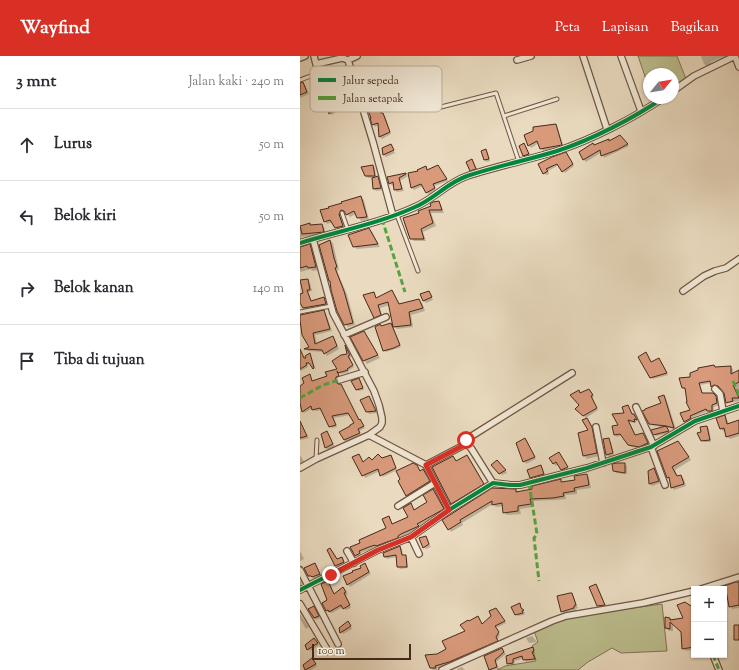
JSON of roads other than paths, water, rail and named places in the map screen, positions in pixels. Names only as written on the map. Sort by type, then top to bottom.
[{"type":"street","points":[[300,58],[305,56]]},
{"type":"street","points":[[314,56],[316,64],[342,58],[348,60],[357,56]]},
{"type":"street","points":[[517,60],[531,56]]},
{"type":"street","points":[[583,56],[607,129]]},
{"type":"street","points":[[621,56],[640,111]]},
{"type":"street","points":[[679,87],[694,76],[735,56],[739,67]]},
{"type":"street","points":[[348,60],[350,66]]},
{"type":"street","points":[[300,243],[395,215],[417,206],[453,182],[493,168],[558,151],[582,142],[652,104]]},
{"type":"street","points":[[364,112],[395,215]]},
{"type":"street","points":[[300,468],[316,459],[369,435],[380,427],[382,418],[374,391],[337,322],[331,306],[314,239]]},
{"type":"street","points":[[682,291],[704,276],[726,268],[739,259]]},
{"type":"street","points":[[344,335],[386,317]]},
{"type":"street","points":[[339,380],[365,372]]},
{"type":"street","points":[[426,465],[466,444],[467,439],[572,373]]},
{"type":"street","points":[[715,389],[720,394],[723,411]]},
{"type":"street","points":[[300,590],[378,550],[411,537],[449,510],[493,482],[507,485],[520,485],[603,463],[653,446],[695,421],[739,406]]},
{"type":"street","points":[[636,407],[653,446],[665,485]]},
{"type":"street","points":[[596,427],[603,463]]},
{"type":"street","points":[[369,435],[426,465],[449,510]]},
{"type":"street","points":[[466,444],[471,448],[493,482]]},
{"type":"street","points":[[398,506],[435,483]]},
{"type":"street","points":[[411,537],[419,554]]},
{"type":"street","points":[[347,551],[354,563]]},
{"type":"street","points":[[300,570],[338,644]]},
{"type":"street","points":[[713,586],[739,577]]},
{"type":"street","points":[[442,670],[552,620],[566,616],[668,598],[691,592]]},
{"type":"street","points":[[300,604],[328,652]]},
{"type":"street","points":[[714,658],[719,670]]},
{"type":"lane","points":[[300,80],[310,76]]},
{"type":"lane","points":[[442,107],[495,92],[497,94],[520,162]]},
{"type":"lane","points":[[504,116],[558,99]]},
{"type":"lane","points":[[342,213],[348,230]]},
{"type":"lane","points":[[395,215],[418,271]]},
{"type":"lane","points":[[300,312],[331,306]]},
{"type":"lane","points":[[316,459],[317,440]]}]
